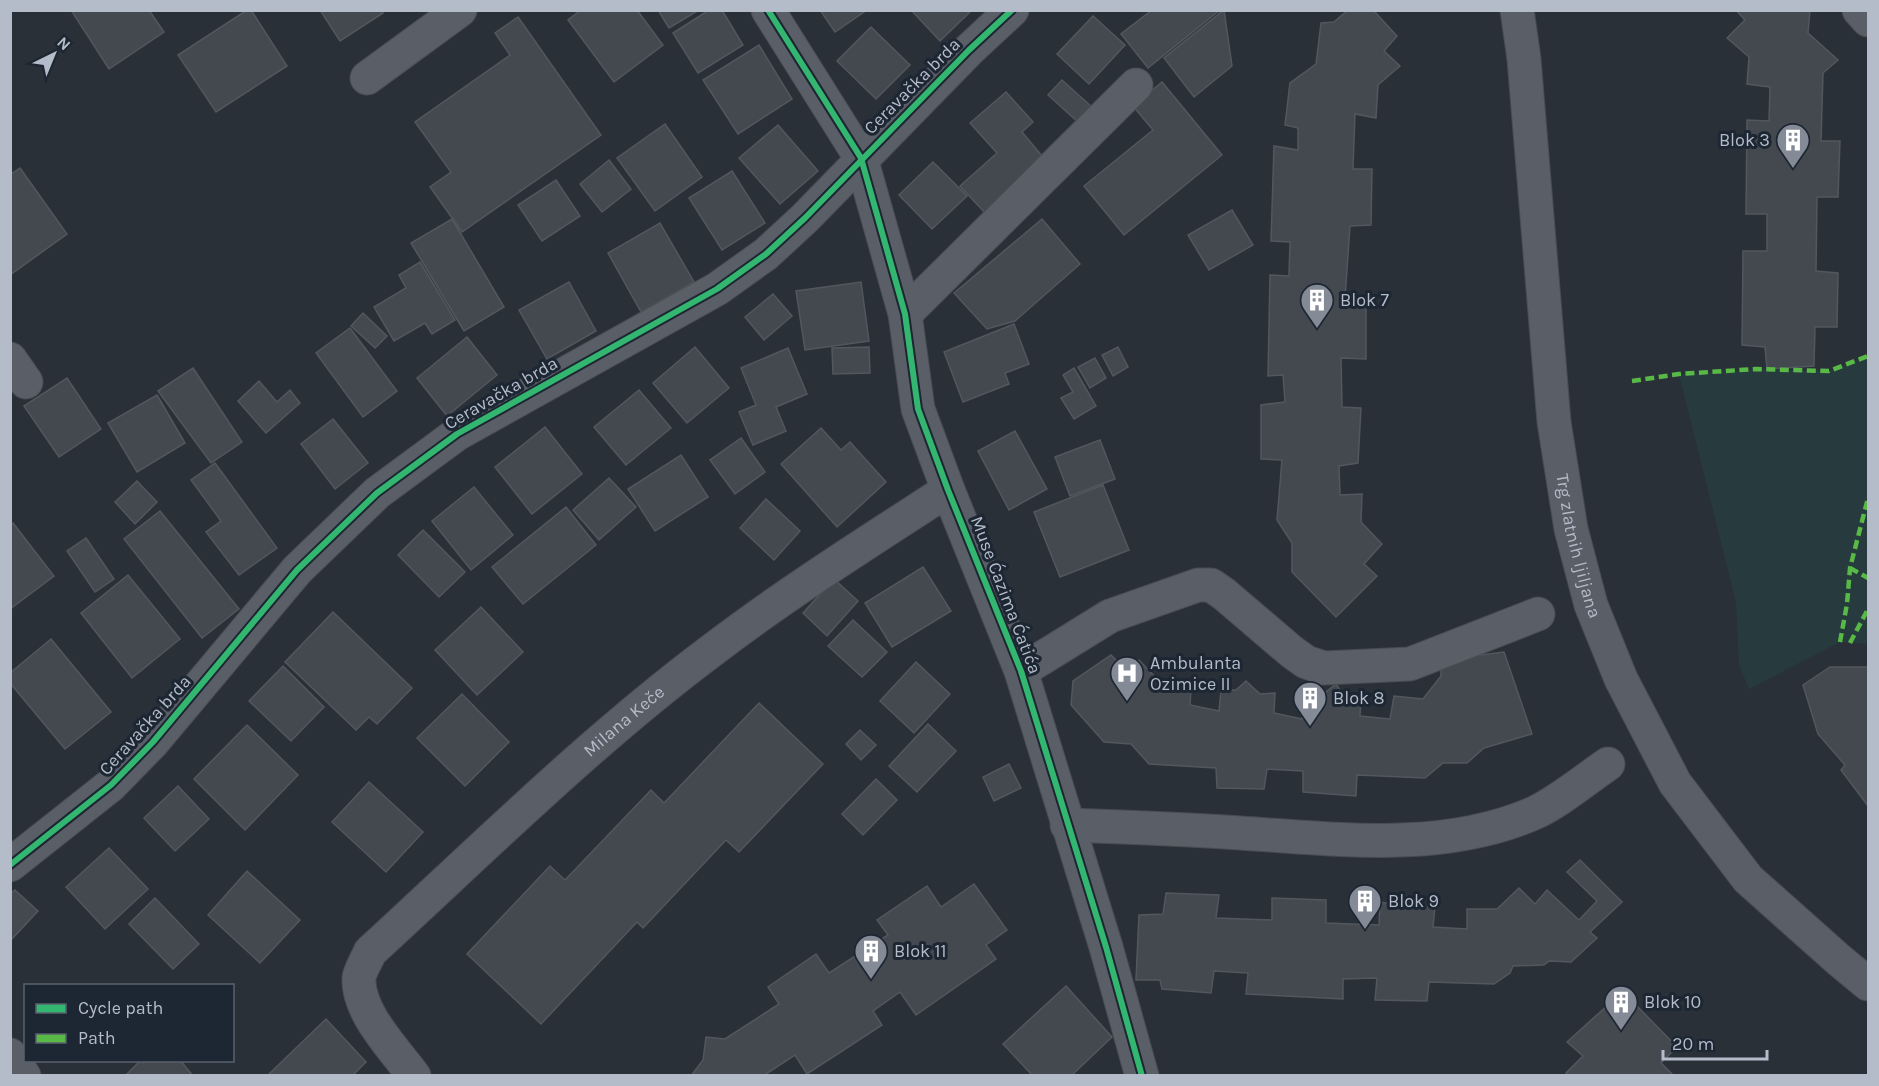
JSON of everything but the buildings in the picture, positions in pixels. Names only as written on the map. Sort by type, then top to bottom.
[{"type":"street","points":[[367,78],[460,10]]},
{"type":"street","name":"Muse Ćazima Ćatića","points":[[768,10],[861,158],[905,314],[918,409],[1021,671],[1067,825],[1132,1069]]},
{"type":"street","name":"Ceravačka brda","points":[[10,865],[111,785],[153,742],[297,570],[377,492],[457,434],[717,289],[766,254],[969,50],[1012,10]]},
{"type":"street","name":"Trg zlatnih ljiljana","points":[[1517,10],[1524,59],[1554,422],[1571,529],[1591,605],[1621,679],[1675,783],[1748,879],[1869,984]]},
{"type":"street","points":[[1859,10],[1869,20]]},
{"type":"street","points":[[905,314],[1136,85]]},
{"type":"street","name":"Milana Keče","points":[[414,1076],[363,1004],[359,977],[370,952],[556,781],[663,688],[711,650],[825,570],[948,490]]},
{"type":"street","points":[[1021,671],[1110,616],[1198,585],[1211,585],[1305,662],[1323,668],[1410,664],[1538,614]]},
{"type":"street","points":[[1067,825],[1344,839],[1424,840],[1491,828],[1534,813],[1608,764]]},
{"type":"street","points":[[10,1055],[24,1076]]},
{"type":"green space","points":[[1868,356],[1868,644],[1840,642],[1749,689],[1739,665],[1736,602],[1679,374],[1756,369],[1829,371]]},
{"type":"marked path","points":[[1632,381],[1679,374],[1756,369],[1829,371],[1868,356]]},
{"type":"marked path","points":[[1840,642],[1847,604],[1850,568],[1868,498]]},
{"type":"marked path","points":[[1850,568],[1868,578]]},
{"type":"marked path","points":[[1850,643],[1868,609]]},
{"type":"cycle path","points":[[768,10],[861,158],[905,314],[918,409],[1021,671],[1106,947],[1142,1076]]},
{"type":"cycle path","points":[[10,865],[111,785],[153,742],[297,570],[377,493],[457,434],[717,289],[766,254],[805,218],[969,50],[1012,10]]},
{"type":"place","name":"Blok 3","points":[[1793,169]]},
{"type":"place","name":"Blok 7","points":[[1317,329]]},
{"type":"place","name":"Ambulanta Ozimice II","points":[[1127,702]]},
{"type":"place","name":"Blok 8","points":[[1310,727]]},
{"type":"place","name":"Blok 9","points":[[1365,930]]},
{"type":"place","name":"Blok 11","points":[[871,980]]},
{"type":"place","name":"Blok 10","points":[[1621,1031]]}]
